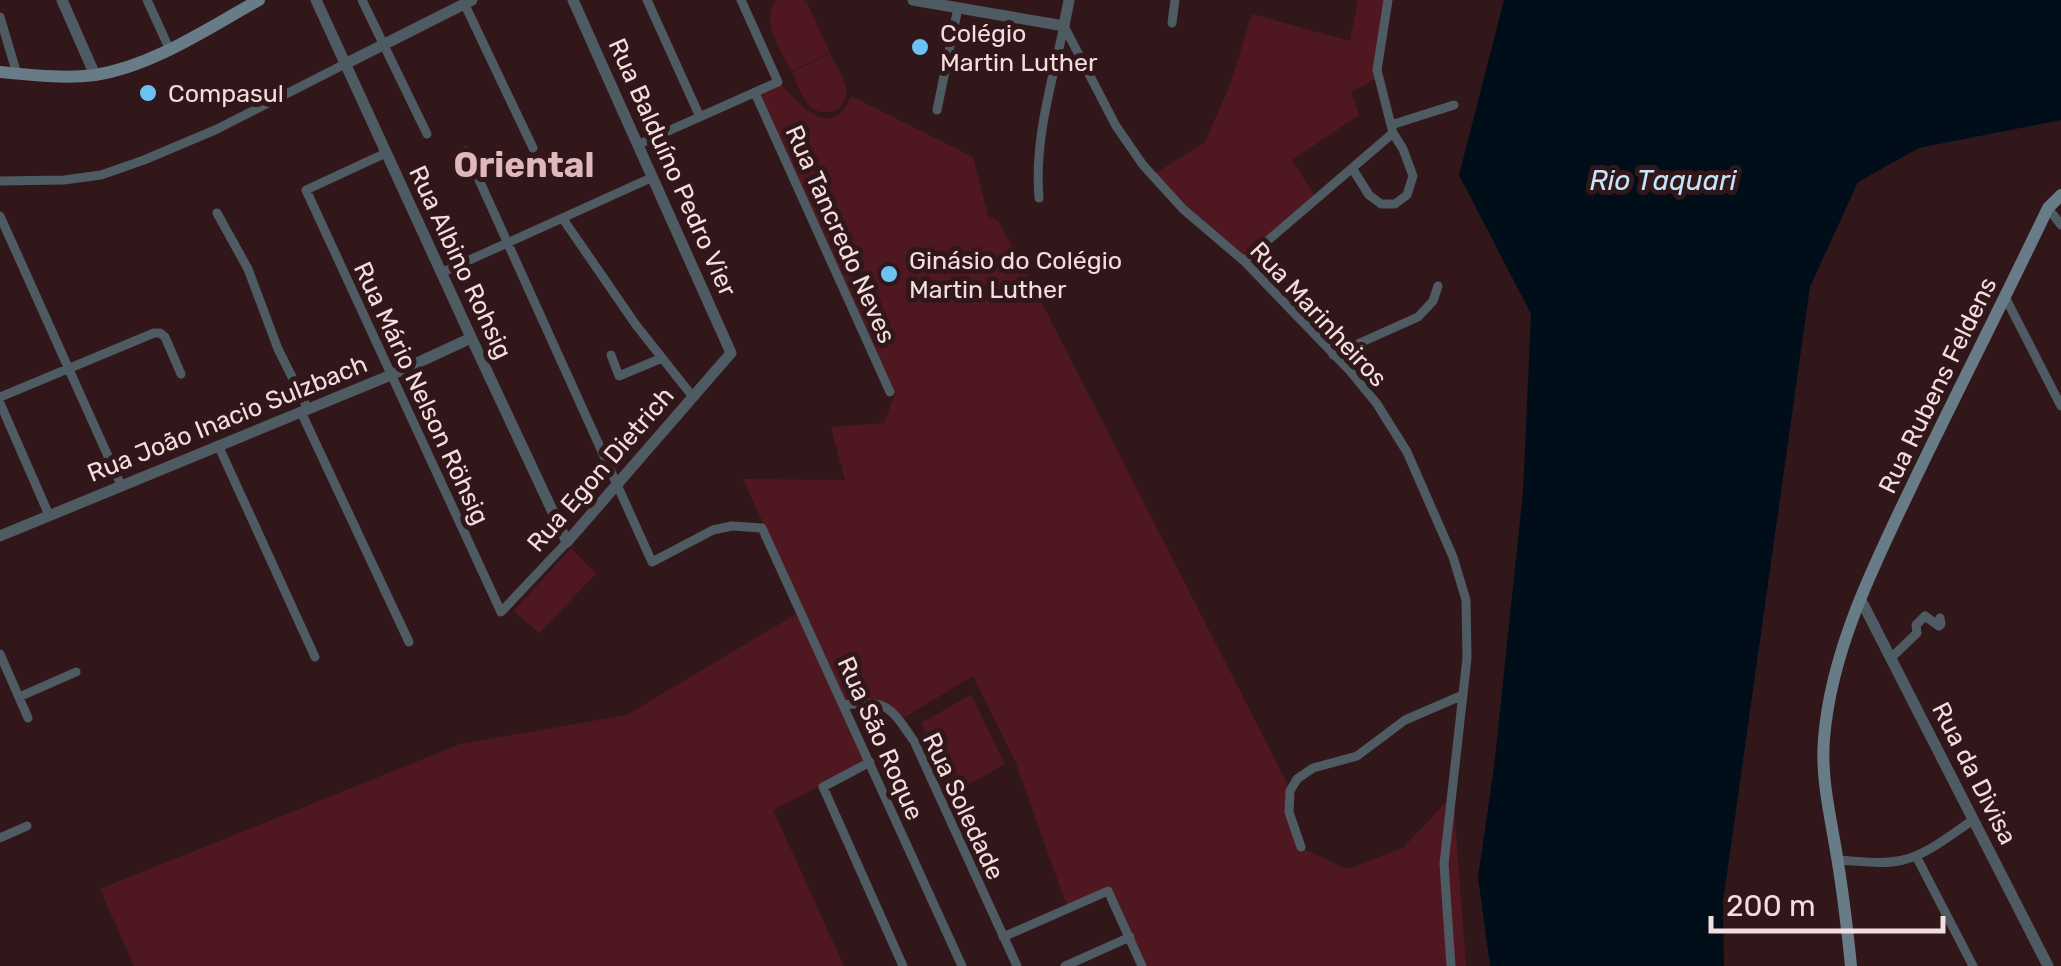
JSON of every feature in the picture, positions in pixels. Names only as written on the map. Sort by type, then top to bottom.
[{"type":"main road","points":[[168,44],[242,0]]},
{"type":"main road","points":[[0,69],[94,71],[168,44],[259,0]]},
{"type":"main road","name":"Rua Rubens Feldens","points":[[1851,966],[1824,776],[1823,742],[1838,667],[1894,524],[2048,208],[2061,195]]},
{"type":"street","points":[[62,0],[94,71]]},
{"type":"street","points":[[148,0],[168,44]]},
{"type":"street","name":"Rua Albino Rohsig","points":[[316,0],[567,542]]},
{"type":"street","points":[[362,0],[427,134]]},
{"type":"street","name":"Rua Balduíno Pedro Vier","points":[[573,0],[730,353]]},
{"type":"street","points":[[647,0],[700,117]]},
{"type":"street","points":[[638,144],[778,82],[741,0]]},
{"type":"street","points":[[913,0],[959,4],[1064,26]]},
{"type":"street","points":[[1039,198],[1044,114],[1068,0]]},
{"type":"street","points":[[1172,23],[1175,0]]},
{"type":"street","points":[[1352,168],[1369,195],[1381,204],[1395,204],[1407,195],[1413,176],[1392,129],[1377,70],[1388,0]]},
{"type":"street","points":[[0,181],[101,175],[144,160],[215,130],[468,1],[533,148]]},
{"type":"street","points":[[937,110],[959,4]]},
{"type":"street","points":[[0,17],[16,70]]},
{"type":"street","name":"Rua Marinheiros","points":[[1064,26],[1116,126],[1144,164],[1183,209],[1244,260],[1350,371],[1390,422],[1453,557],[1466,600],[1467,658],[1444,864],[1451,966]]},
{"type":"street","name":"Rua Tancredo Neves","points":[[754,93],[890,392]]},
{"type":"street","points":[[1244,260],[1392,129],[1454,105]]},
{"type":"street","points":[[466,152],[618,484]]},
{"type":"street","name":"Rua Mário Nelson Röhsig","points":[[386,153],[306,190],[501,612]]},
{"type":"street","points":[[443,272],[653,177]]},
{"type":"street","points":[[2048,208],[2061,224]]},
{"type":"street","points":[[217,214],[248,269],[304,410],[409,642]]},
{"type":"street","points":[[0,216],[121,485]]},
{"type":"street","points":[[563,218],[636,325],[693,398]]},
{"type":"street","points":[[0,256],[15,250]]},
{"type":"street","points":[[1333,355],[1418,316],[1433,301],[1438,286]]},
{"type":"street","points":[[2005,297],[2061,406]]},
{"type":"street","points":[[49,515],[0,400],[154,333],[164,338],[182,374]]},
{"type":"street","name":"Rua João Inacio Sulzbach","points":[[0,536],[391,375],[471,338]]},
{"type":"street","name":"Rua Egon Dietrich","points":[[501,612],[567,542],[730,353]]},
{"type":"street","points":[[611,356],[619,376],[662,358]]},
{"type":"street","points":[[218,445],[316,657]]},
{"type":"street","name":"Rua São Roque","points":[[618,484],[652,562],[713,530],[732,526],[762,528],[962,966]]},
{"type":"street","name":"Rua da Divisa","points":[[1862,600],[2048,966]]},
{"type":"street","points":[[1891,658],[1917,632],[1916,626],[1925,616],[1939,626],[1940,618]]},
{"type":"street","points":[[0,654],[28,718]]},
{"type":"street","points":[[20,697],[76,672]]},
{"type":"street","points":[[1301,848],[1289,812],[1290,790],[1296,780],[1313,768],[1357,756],[1404,720],[1463,695]]},
{"type":"street","name":"Rua Soledade","points":[[844,704],[870,701],[893,711],[914,741],[1016,966]]},
{"type":"street","points":[[870,762],[822,787],[902,966]]},
{"type":"street","points":[[1838,860],[1886,862],[1916,856],[1973,820]]},
{"type":"street","points":[[0,838],[28,826]]},
{"type":"street","points":[[1916,856],[1972,966]]},
{"type":"street","points":[[1003,937],[1108,890],[1142,966]]},
{"type":"street","points":[[1065,966],[1082,963],[1130,937]]},
{"type":"shaded area","points":[[777,0],[807,3],[830,53],[791,71],[771,26],[770,16]]},
{"type":"shaded area","points":[[1358,0],[1388,0],[1379,77],[1351,92],[1359,115],[1292,160],[1314,195],[1244,261],[1153,175],[1205,142],[1230,85],[1252,14],[1350,41]]},
{"type":"shaded area","points":[[830,54],[844,81],[846,97],[840,107],[824,112],[808,105],[792,72]]},
{"type":"shaded area","points":[[779,82],[817,116],[835,117],[851,96],[973,157],[988,216],[998,221],[1021,262],[1291,791],[1290,813],[1302,848],[1347,869],[1403,848],[1453,795],[1466,966],[1143,966],[1109,891],[1068,909],[1015,761],[973,676],[900,720],[871,702],[846,705],[743,479],[845,480],[831,427],[884,423],[895,393],[759,92]]},
{"type":"shaded area","points":[[571,548],[596,574],[539,633],[514,611]]},
{"type":"shaded area","points":[[798,613],[867,761],[773,810],[844,966],[134,966],[100,889],[460,744],[627,715]]},
{"type":"shaded area","points":[[971,695],[1005,764],[955,792],[921,723]]},
{"type":"water","name":"Rio Taquari","points":[[1504,0],[2061,0],[2061,120],[1919,148],[1858,182],[1810,287],[1723,902],[1724,966],[1490,966],[1478,877],[1494,767],[1523,492],[1531,314],[1459,175]]},
{"type":"place","name":"Colégio Martin Luther","points":[[920,47]]},
{"type":"place","name":"Compasul","points":[[148,93]]},
{"type":"place","name":"Ginásio do Colégio Martin Luther","points":[[889,274]]},
{"type":"district","name":"Oriental","points":[[524,165]]}]
